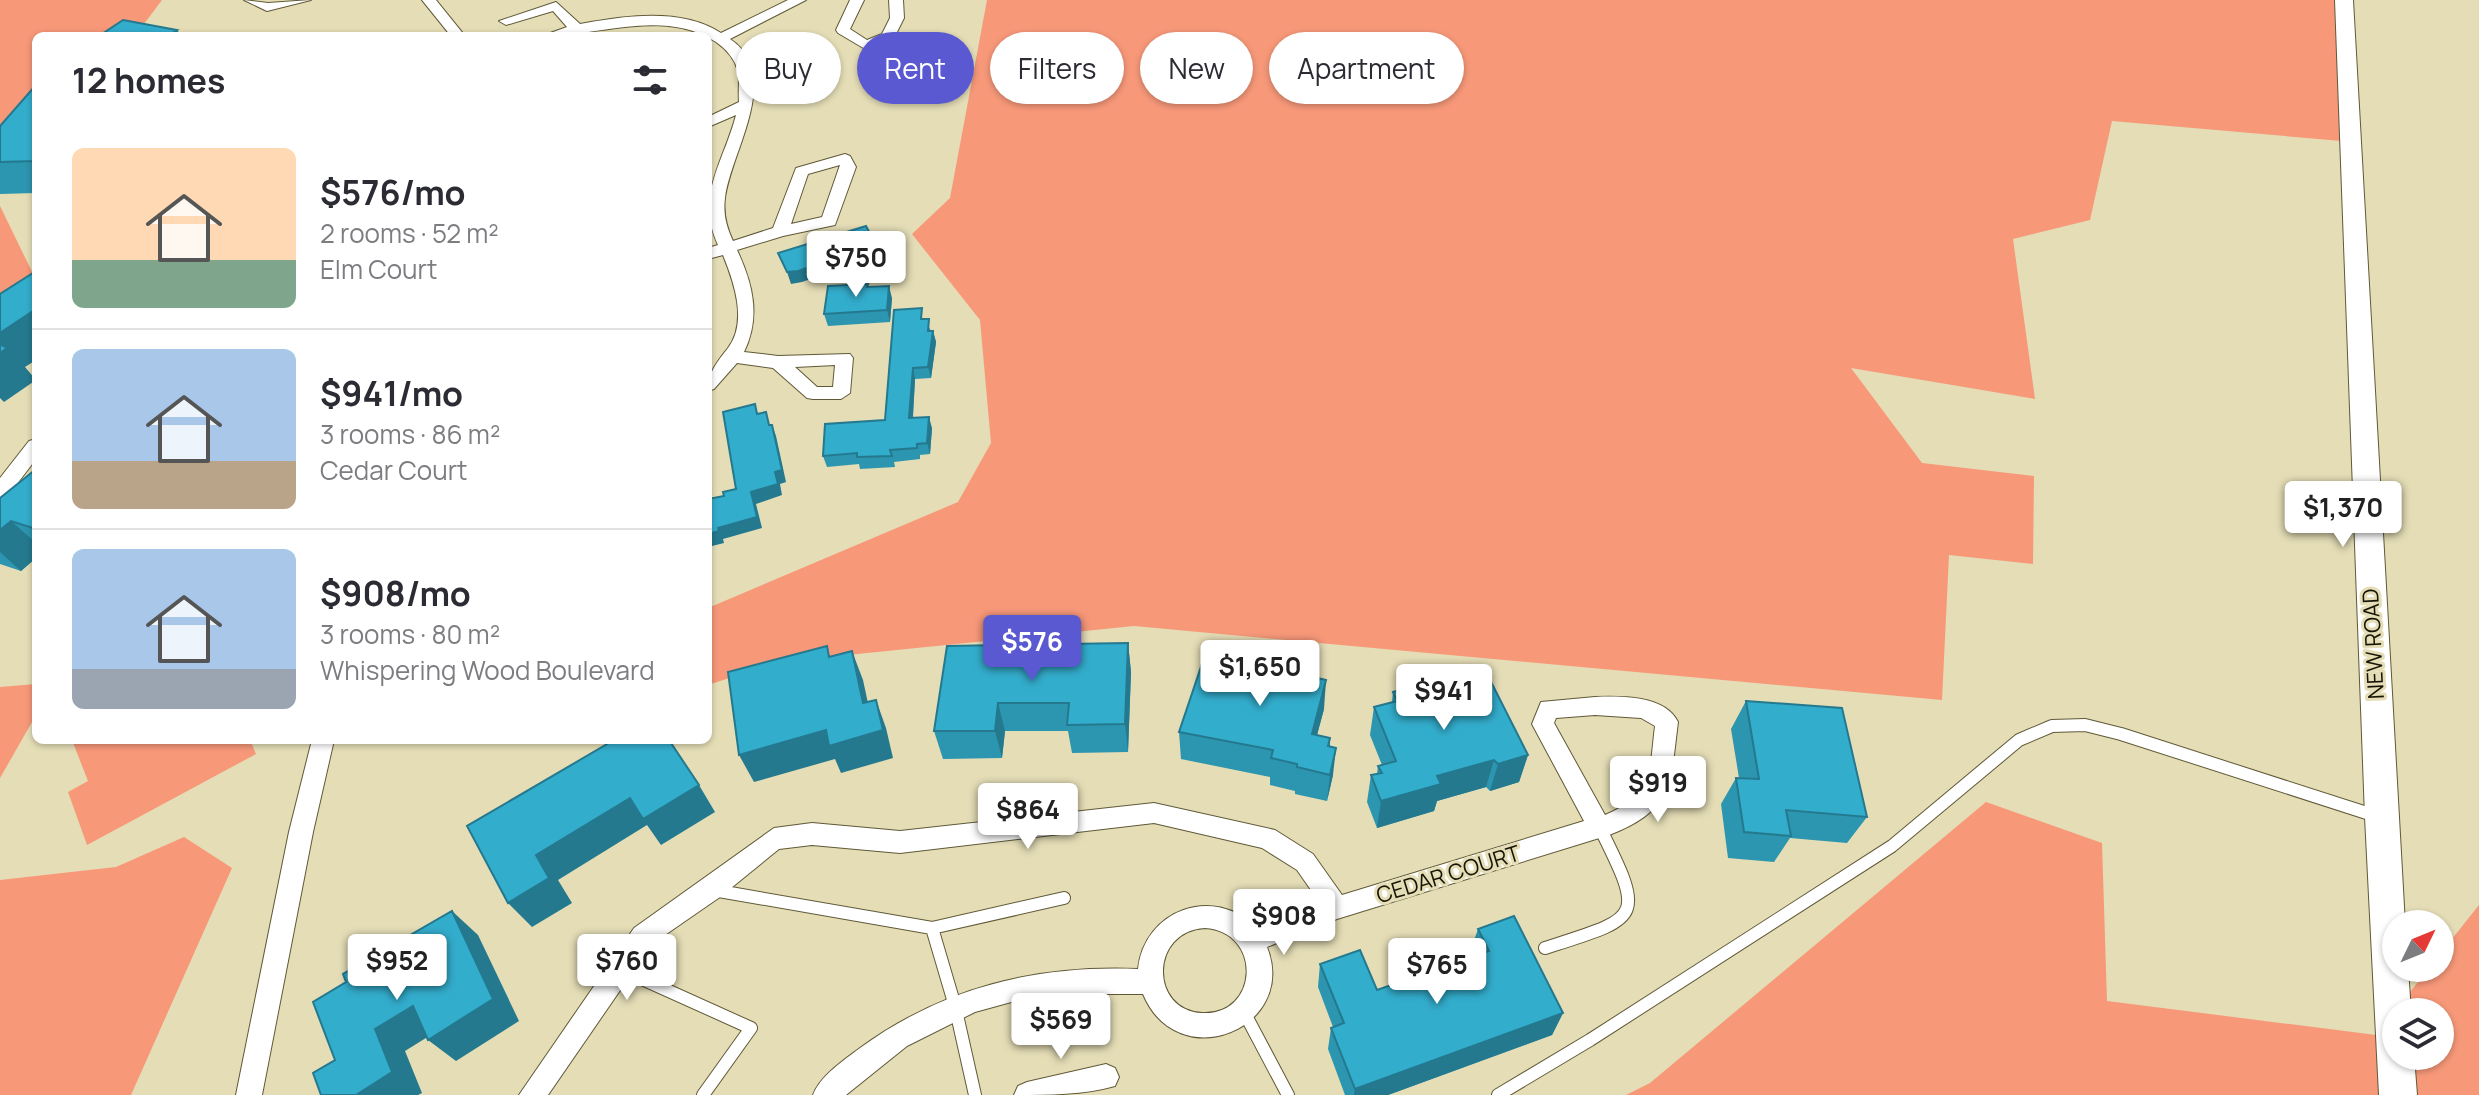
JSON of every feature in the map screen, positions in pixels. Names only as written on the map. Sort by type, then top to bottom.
[{"type":"street","points":[[251,0],[267,7],[304,0]]},
{"type":"street","points":[[429,0],[455,32]]},
{"type":"street","points":[[767,0],[782,10]]},
{"type":"street","points":[[724,37],[799,0]]},
{"type":"street","points":[[857,0],[843,30],[865,45],[888,37],[897,18],[896,0]]},
{"type":"street","name":"NEW ROAD","points":[[2344,0],[2381,817],[2398,1095]]},
{"type":"street","points":[[506,21],[556,6],[576,28]]},
{"type":"street","points":[[562,32],[630,19],[683,22],[710,32]]},
{"type":"street","points":[[619,32],[630,19]]},
{"type":"street","points":[[712,33],[724,37],[736,50]]},
{"type":"street","points":[[712,121],[746,104]]},
{"type":"street","points":[[712,380],[740,341],[749,308],[743,281],[716,214],[716,171],[746,104]]},
{"type":"street","points":[[712,253],[780,231],[829,221],[848,167],[845,159],[801,171],[780,231]]},
{"type":"street","points":[[730,356],[778,362]]},
{"type":"street","points":[[0,492],[32,451]]},
{"type":"street","name":"CEDAR COURT","points":[[1252,941],[1337,908],[1599,826],[1639,811],[1659,784],[1667,722],[1657,712],[1626,707],[1549,709],[1543,724],[1599,826]]},
{"type":"street","points":[[245,1093],[322,744]]},
{"type":"street","points":[[532,1095],[643,936],[711,889],[774,839],[812,834],[900,842],[1154,813],[1267,838],[1305,862],[1337,908]]},
{"type":"street","points":[[1205,916],[1221,918],[1241,929],[1252,941],[1261,968],[1257,991],[1243,1010],[1222,1022],[1205,1025],[1187,1023],[1166,1011],[1153,993],[1150,959],[1157,943],[1168,930],[1188,919],[1205,916]]},
{"type":"street","points":[[826,1095],[878,1051],[955,1006],[1009,989],[1065,979],[1099,977],[1150,982]]},
{"type":"street","points":[[1027,1095],[1106,1077]]},
{"type":"lane","points":[[1498,1095],[1590,1040],[1892,846],[2019,740],[2052,726],[2085,725],[2121,734],[2381,817]]},
{"type":"lane","points":[[1545,948],[1620,924],[1631,913],[1632,897],[1627,880],[1599,826]]},
{"type":"lane","points":[[711,889],[932,928],[1064,898]]},
{"type":"lane","points":[[932,928],[955,1006],[975,1095]]},
{"type":"lane","points":[[620,969],[751,1028],[703,1095]]},
{"type":"lane","points":[[1243,1010],[1288,1095]]},
{"type":"shaded area","points":[[0,0],[162,0],[138,32],[32,32],[32,125],[0,150]]},
{"type":"shaded area","points":[[987,0],[2343,0],[2353,142],[2112,121],[2090,220],[2013,239],[2035,399],[1851,368],[1922,463],[2034,476],[2033,564],[1949,555],[1942,700],[1134,626],[778,662],[712,684],[712,606],[958,502],[991,443],[980,320],[912,234],[950,198],[968,104],[974,104],[974,70]]},
{"type":"shaded area","points":[[0,206],[32,272],[32,283],[0,311]]},
{"type":"shaded area","points":[[32,684],[32,722],[0,778],[0,687]]},
{"type":"shaded area","points":[[74,744],[252,744],[256,754],[87,845],[68,792],[88,781]]},
{"type":"shaded area","points":[[1986,802],[2102,843],[2107,1001],[2376,1035],[2382,1027],[2382,1070],[2454,1070],[2454,998],[2405,998],[2418,982],[2454,982],[2454,936],[2479,905],[2479,1095],[1626,1095],[1650,1083]]},
{"type":"shaded area","points":[[184,837],[232,868],[131,1095],[0,1095],[0,880],[116,867]]},
{"type":"building","points":[[123,20],[177,30],[174,32],[105,32]]},
{"type":"building","points":[[32,90],[32,161],[0,162],[0,126]]},
{"type":"building","points":[[866,226],[876,245],[798,271],[787,272],[778,253]]},
{"type":"building","points":[[32,274],[32,312],[0,333],[0,294]]},
{"type":"building","points":[[868,284],[867,287],[889,286],[887,310],[824,314],[828,286]]},
{"type":"building","points":[[922,308],[921,319],[929,319],[928,331],[933,331],[928,367],[913,368],[909,418],[929,417],[927,443],[917,444],[917,448],[890,450],[892,456],[857,457],[857,453],[823,456],[825,424],[885,420],[894,310]]},
{"type":"building","points":[[755,404],[757,414],[766,412],[782,470],[775,472],[778,484],[751,492],[757,517],[718,528],[719,531],[712,533],[712,498],[736,489],[723,412]]},
{"type":"building","points":[[32,472],[32,528],[11,521],[0,530],[0,498]]},
{"type":"building","points":[[1128,643],[1125,724],[1067,725],[1069,703],[998,703],[995,731],[934,731],[947,646]]},
{"type":"building","points":[[827,646],[829,657],[852,651],[863,703],[876,700],[883,730],[829,746],[826,730],[739,755],[728,672]]},
{"type":"building","points":[[1208,646],[1302,667],[1300,674],[1326,680],[1312,734],[1330,738],[1328,746],[1336,748],[1330,775],[1271,758],[1273,750],[1179,732]]},
{"type":"building","points":[[1484,668],[1528,755],[1498,764],[1494,760],[1437,776],[1441,784],[1381,801],[1371,775],[1382,773],[1378,766],[1396,761],[1374,707],[1397,701],[1393,692]]},
{"type":"building","points":[[1746,701],[1842,708],[1867,817],[1786,810],[1791,836],[1744,832],[1736,778],[1759,779]]},
{"type":"building","points":[[607,744],[672,744],[699,785],[643,819],[630,798],[536,855],[549,878],[508,903],[467,826]]},
{"type":"building","points":[[452,911],[493,999],[428,1040],[413,1006],[375,1029],[392,1072],[356,1095],[321,1095],[313,1073],[335,1060],[313,1002],[346,982],[343,974]]},
{"type":"building","points":[[1514,916],[1563,1013],[1355,1089],[1331,1028],[1344,1023],[1320,964],[1360,950],[1377,990],[1489,951],[1478,929]]}]
